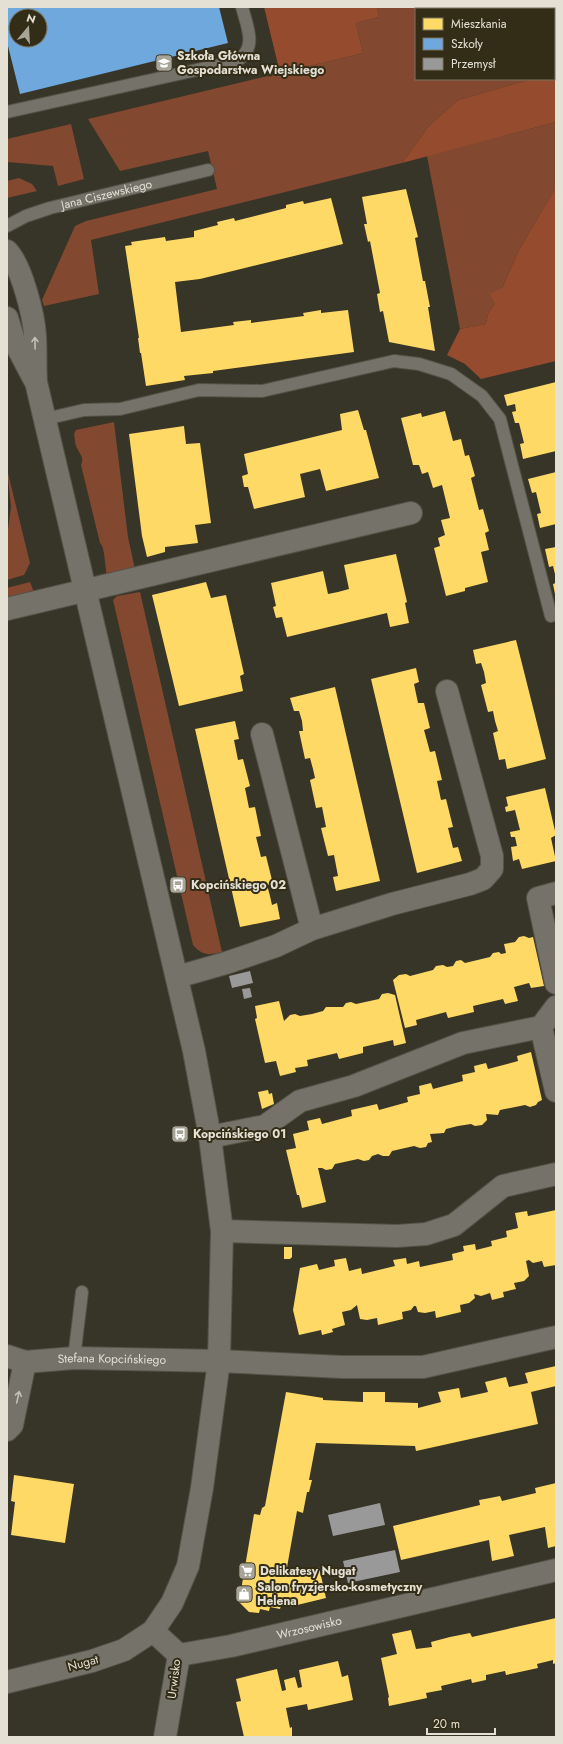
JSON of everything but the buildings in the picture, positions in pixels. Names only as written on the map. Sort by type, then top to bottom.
[{"type":"street","points":[[7,251],[17,264],[35,334],[36,382],[194,1051],[210,1137],[222,1231],[219,1361],[203,1481],[188,1566],[172,1603],[153,1631]]},
{"type":"street","points":[[7,318],[14,341],[36,382]]},
{"type":"street","points":[[7,609],[411,513]]},
{"type":"street","points":[[177,977],[226,963],[276,946],[312,929],[392,904],[470,884],[483,879],[492,869],[492,856],[447,690]]},
{"type":"street","points":[[262,734],[312,929]]},
{"type":"street","points":[[556,893],[538,898],[556,983]]},
{"type":"street","points":[[210,1137],[265,1126],[300,1101],[354,1086],[463,1043],[541,1027],[556,1007]]},
{"type":"street","points":[[541,1027],[556,1090]]},
{"type":"street","points":[[222,1231],[397,1236],[426,1234],[454,1225],[503,1186],[556,1174]]},
{"type":"street","name":"Stefana Kopcińskiego","points":[[16,1359],[74,1358],[219,1361],[342,1367],[423,1367],[556,1337]]},
{"type":"street","points":[[7,1430],[12,1426],[16,1359]]},
{"type":"street","name":"Wrzosowisko","points":[[179,1655],[232,1646],[556,1570]]},
{"type":"street","name":"Urwisko","points":[[153,1631],[179,1655],[165,1737]]},
{"type":"street","name":"Nugat","points":[[7,1682],[92,1661],[124,1650],[153,1631]]},
{"type":"lane","points":[[7,112],[236,61],[245,56],[250,39],[242,7]]},
{"type":"lane","name":"Jana Ciszewskiego","points":[[7,226],[26,216],[50,208],[208,170]]},
{"type":"lane","points":[[45,419],[84,410],[120,409],[199,390],[262,391],[394,361],[419,364],[451,374],[482,396],[500,418],[551,616]]},
{"type":"lane","points":[[74,1358],[82,1292]]},
{"type":"shaded area","points":[[264,7],[377,7],[379,17],[356,23],[363,53],[280,73]]},
{"type":"shaded area","points":[[377,7],[554,7],[415,8],[415,80],[528,80],[458,100],[428,127],[402,163],[91,240],[99,294],[44,306],[42,300],[75,226],[86,221],[217,189],[208,151],[120,171],[88,119],[363,53],[356,23],[379,17]]},
{"type":"shaded area","points":[[556,7],[556,122],[402,163],[428,127],[458,100],[528,80],[555,80],[555,8],[546,8]]},
{"type":"shaded area","points":[[556,122],[556,187],[519,250],[495,303],[488,314],[486,324],[460,329],[427,156]]},
{"type":"shaded area","points":[[71,124],[84,179],[58,186],[53,166],[7,162],[7,139]]},
{"type":"shaded area","points":[[19,178],[32,184],[37,191],[7,198],[7,181]]},
{"type":"shaded area","points":[[556,187],[556,361],[481,379],[465,364],[447,355],[460,329],[486,324],[488,314],[495,303],[490,294],[502,288],[519,250]]},
{"type":"shaded area","points":[[114,422],[128,537],[135,569],[107,576],[103,549],[100,543],[81,465],[82,459],[76,447],[74,434],[76,430]]},
{"type":"shaded area","points":[[7,469],[30,563],[24,575],[7,580],[7,537],[11,507]]},
{"type":"shaded area","points":[[30,582],[34,592],[7,598],[7,588]]},
{"type":"shaded area","points":[[140,592],[222,952],[218,953],[206,954],[196,949],[193,945],[113,600],[117,596]]},
{"type":"place","name":"Szkoła Główna Gospodarstwa Wiejskiego","points":[[164,63]]},
{"type":"place","name":"Kopcińskiego 02","points":[[178,885]]},
{"type":"place","name":"Kopcińskiego 01","points":[[180,1134]]},
{"type":"place","name":"Delikatesy Nugat","points":[[247,1571]]},
{"type":"place","name":"Salon fryzjersko-kosmetyczny Helena","points":[[244,1594]]}]
